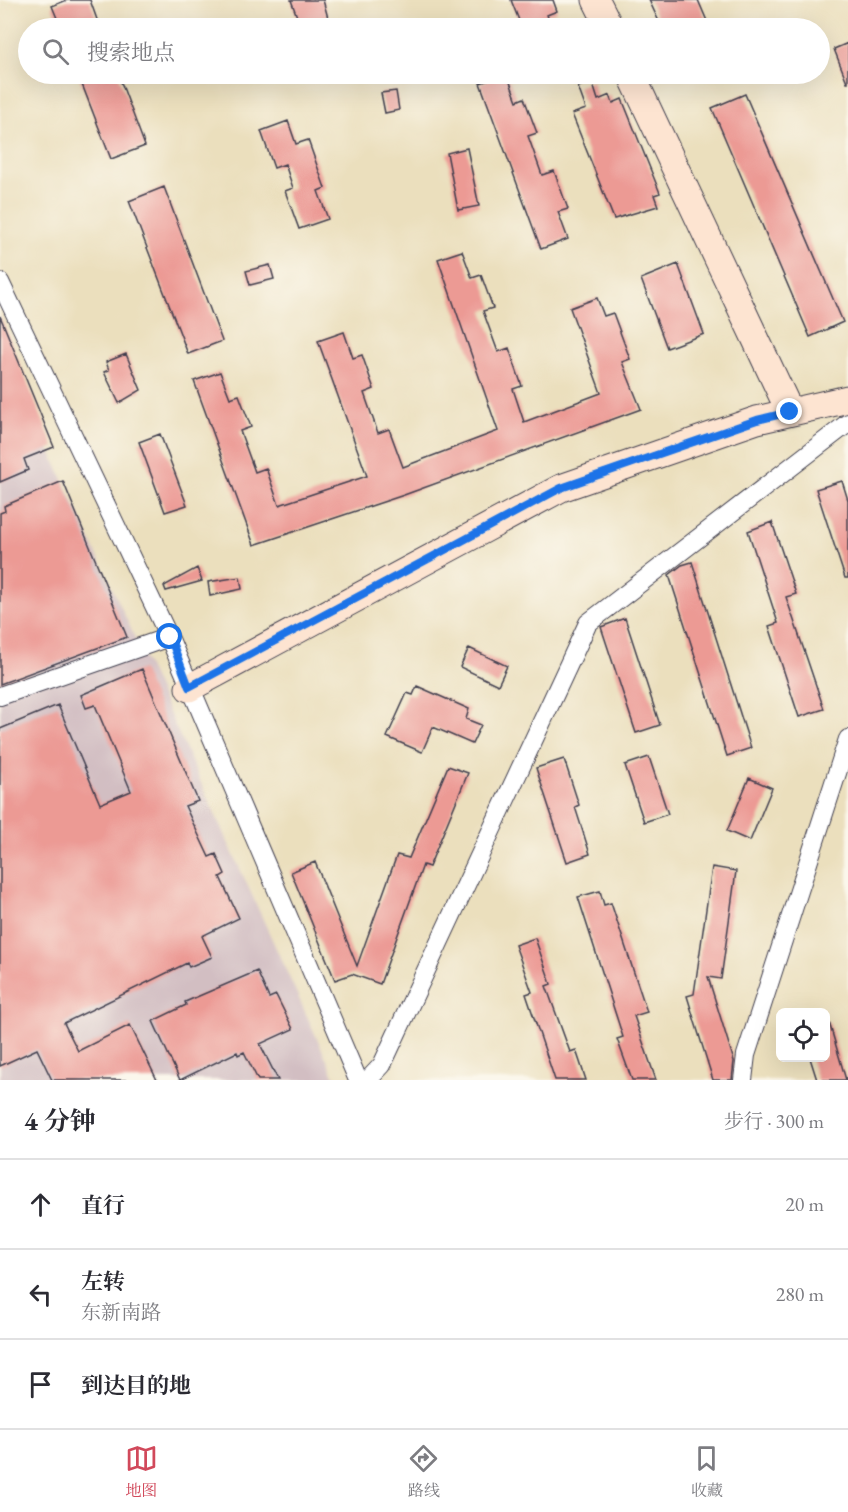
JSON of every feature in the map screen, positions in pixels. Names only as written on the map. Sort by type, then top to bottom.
[{"type":"main road","points":[[596,0],[605,18]]},
{"type":"main road","points":[[636,84],[790,412]]},
{"type":"main road","points":[[189,687],[561,488],[757,420],[848,399]]},
{"type":"street","points":[[0,282],[170,637],[189,687],[358,1080]]},
{"type":"street","points":[[368,1080],[382,1065],[588,623],[848,423]]},
{"type":"street","points":[[0,696],[170,637]]},
{"type":"street","points":[[743,1080],[746,1054],[848,739]]},
{"type":"shaded area","points":[[0,341],[336,1080],[0,1080]]},
{"type":"building","points":[[67,0],[90,0],[96,18],[57,18],[52,6]]},
{"type":"building","points":[[291,0],[323,0],[328,18],[297,18]]},
{"type":"building","points":[[511,0],[553,0],[557,11],[547,15],[548,18],[518,18]]},
{"type":"building","points":[[649,0],[698,0],[706,18],[657,18]]},
{"type":"building","points":[[848,43],[848,82],[847,82],[834,49]]},
{"type":"building","points":[[82,84],[122,84],[145,146],[111,159]]},
{"type":"building","points":[[480,84],[511,84],[517,101],[524,98],[537,133],[528,136],[542,175],[554,171],[568,209],[558,212],[568,239],[541,249]]},
{"type":"building","points":[[593,84],[598,100],[610,95],[613,103],[622,99],[660,193],[654,195],[658,206],[614,219],[572,114],[586,109],[578,87]]},
{"type":"building","points":[[396,91],[399,110],[385,113],[381,93]]},
{"type":"building","points":[[745,94],[843,322],[810,337],[712,108]]},
{"type":"building","points":[[288,121],[296,144],[308,140],[325,188],[318,191],[328,219],[299,229],[285,191],[293,188],[285,164],[274,168],[261,131]]},
{"type":"building","points":[[467,148],[479,206],[458,210],[447,153]]},
{"type":"building","points":[[164,187],[222,341],[188,354],[129,201]]},
{"type":"building","points":[[462,251],[472,278],[481,275],[493,308],[483,311],[498,352],[509,348],[522,386],[513,389],[524,422],[601,393],[570,308],[597,298],[604,316],[613,313],[630,359],[622,362],[641,409],[404,495],[254,545],[194,381],[220,372],[230,398],[239,395],[251,427],[240,431],[255,472],[266,468],[279,505],[367,476],[318,341],[344,332],[353,358],[362,355],[374,389],[364,393],[378,433],[389,429],[403,467],[498,431],[438,259]]},
{"type":"building","points":[[678,264],[704,334],[667,348],[641,279]]},
{"type":"building","points":[[270,265],[274,279],[250,285],[246,271]]},
{"type":"building","points":[[0,316],[54,447],[24,459],[28,470],[0,482]]},
{"type":"building","points":[[126,354],[141,390],[119,403],[104,372],[109,370],[106,362]]},
{"type":"building","points":[[160,434],[187,505],[165,512],[139,442]]},
{"type":"building","points":[[63,481],[127,637],[0,684],[0,513],[5,511],[4,506]]},
{"type":"building","points":[[842,481],[848,500],[848,578],[845,578],[816,489]]},
{"type":"building","points":[[772,522],[796,594],[786,597],[824,709],[799,717],[769,626],[778,623],[748,531]]},
{"type":"building","points":[[692,562],[751,748],[727,756],[669,575],[682,565]]},
{"type":"building","points":[[197,568],[202,581],[166,591],[164,586]]},
{"type":"building","points":[[240,577],[242,589],[210,596],[208,582]]},
{"type":"building","points":[[625,618],[660,725],[636,733],[601,627]]},
{"type":"building","points":[[469,648],[507,666],[498,685],[460,667]]},
{"type":"building","points":[[142,669],[198,801],[185,806],[209,857],[216,854],[225,874],[220,877],[239,918],[202,936],[212,957],[189,967],[187,963],[64,1023],[78,1051],[130,1025],[157,1080],[52,1080],[37,1049],[0,1066],[0,729],[58,705],[100,804],[131,791],[95,705],[86,708],[81,695]]},
{"type":"building","points":[[417,686],[469,709],[466,719],[481,725],[472,744],[433,727],[422,752],[387,737],[407,693],[413,695]]},
{"type":"building","points":[[649,757],[668,814],[644,822],[625,765]]},
{"type":"building","points":[[564,759],[579,805],[575,807],[590,854],[567,862],[536,768]]},
{"type":"building","points":[[448,766],[468,773],[429,867],[423,865],[380,984],[352,974],[335,980],[291,872],[315,862],[357,966],[397,855],[409,858]]},
{"type":"building","points":[[749,778],[772,788],[750,841],[727,831]]},
{"type":"building","points":[[712,867],[736,871],[721,979],[708,977],[734,1061],[732,1080],[713,1080],[687,996],[694,994]]},
{"type":"building","points":[[600,891],[604,905],[611,903],[647,1012],[634,1016],[656,1080],[632,1080],[617,1039],[623,1037],[578,897]]},
{"type":"building","points":[[535,938],[551,984],[546,986],[570,1052],[576,1050],[586,1080],[555,1080],[526,994],[532,992],[515,945]]},
{"type":"building","points":[[257,971],[269,998],[276,995],[293,1029],[260,1044],[278,1080],[258,1080],[244,1052],[238,1055],[237,1052],[180,1080],[153,1021],[186,1005],[185,1002]]},
{"type":"building","points":[[830,1025],[846,1080],[817,1080],[811,1062],[830,1062]]},
{"type":"route","points":[[170,637],[189,687],[561,488],[757,420],[790,412]]}]
